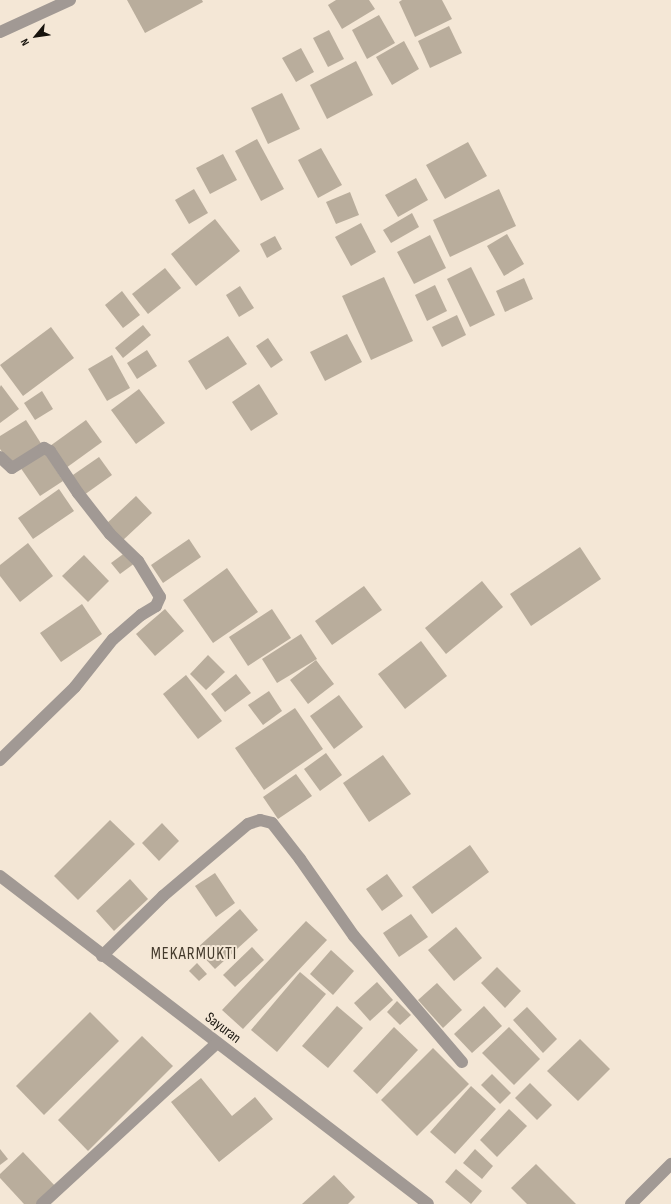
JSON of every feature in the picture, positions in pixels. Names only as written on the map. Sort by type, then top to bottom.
[{"type":"street","points":[[0,32],[70,0]]},
{"type":"street","points":[[0,457],[12,468],[44,448],[50,451],[78,493],[106,528],[138,561],[160,597],[156,606],[141,615],[113,639],[75,687],[0,760]]},
{"type":"street","points":[[102,956],[163,896],[248,824],[260,820],[272,823],[300,859],[354,936],[462,1062]]},
{"type":"street","name":"Sayuran","points":[[0,876],[102,956],[428,1204]]},
{"type":"street","points":[[42,1204],[217,1043]]},
{"type":"street","points":[[631,1204],[671,1164]]},
{"type":"building","points":[[127,0],[202,0],[203,2],[145,33]]},
{"type":"building","points":[[336,0],[369,0],[375,9],[342,29],[328,5]]},
{"type":"building","points":[[402,0],[442,0],[452,19],[415,37],[399,2]]},
{"type":"building","points":[[379,15],[395,43],[367,59],[352,30]]},
{"type":"building","points":[[449,26],[462,53],[430,68],[418,41]]},
{"type":"building","points":[[329,30],[344,59],[328,67],[313,38]]},
{"type":"building","points":[[404,41],[419,69],[392,85],[376,57]]},
{"type":"building","points":[[301,48],[314,72],[296,82],[282,58]]},
{"type":"building","points":[[356,61],[373,95],[327,119],[310,85]]},
{"type":"building","points":[[282,93],[300,129],[268,144],[251,108]]},
{"type":"building","points":[[257,139],[284,189],[261,201],[235,151]]},
{"type":"building","points":[[468,142],[487,176],[445,199],[426,165]]},
{"type":"building","points":[[321,148],[342,185],[318,198],[298,160]]},
{"type":"building","points":[[223,154],[237,180],[210,194],[196,168]]},
{"type":"building","points":[[416,178],[428,200],[398,217],[385,195]]},
{"type":"building","points":[[194,189],[208,213],[189,224],[175,200]]},
{"type":"building","points":[[499,189],[516,226],[450,257],[433,220]]},
{"type":"building","points":[[350,192],[359,215],[336,224],[326,202]]},
{"type":"building","points":[[412,213],[419,227],[391,243],[383,230]]},
{"type":"building","points":[[215,219],[240,251],[196,286],[171,254]]},
{"type":"building","points":[[361,223],[376,252],[351,266],[335,237]]},
{"type":"building","points":[[507,234],[524,264],[504,276],[487,246]]},
{"type":"building","points":[[430,235],[446,268],[414,284],[397,252]]},
{"type":"building","points":[[275,236],[282,249],[267,258],[260,244]]},
{"type":"building","points":[[471,267],[495,315],[470,327],[447,279]]},
{"type":"building","points":[[165,268],[181,288],[148,314],[132,294]]},
{"type":"building","points":[[384,277],[413,341],[371,360],[342,296]]},
{"type":"building","points":[[524,278],[533,299],[505,312],[496,291]]},
{"type":"building","points":[[435,285],[447,311],[427,321],[415,295]]},
{"type":"building","points":[[240,286],[254,308],[239,317],[226,295]]},
{"type":"building","points":[[122,291],[140,315],[123,328],[105,305]]},
{"type":"building","points":[[457,315],[466,335],[442,347],[432,327]]},
{"type":"building","points":[[143,325],[151,335],[123,358],[115,348]]},
{"type":"building","points":[[51,327],[74,358],[23,396],[0,365]]},
{"type":"building","points":[[347,334],[362,362],[325,381],[310,352]]},
{"type":"building","points":[[228,336],[247,364],[206,390],[188,361]]},
{"type":"building","points":[[268,338],[283,360],[271,368],[256,346]]},
{"type":"building","points":[[147,350],[157,366],[137,379],[127,363]]},
{"type":"building","points":[[112,355],[130,388],[107,401],[88,369]]},
{"type":"building","points":[[259,384],[278,414],[251,431],[232,402]]},
{"type":"building","points":[[1,385],[19,409],[0,423],[0,387]]},
{"type":"building","points":[[139,389],[165,423],[136,444],[111,410]]},
{"type":"building","points":[[42,391],[53,409],[35,420],[24,403]]},
{"type":"building","points":[[26,420],[42,445],[11,465],[0,449],[0,436]]},
{"type":"building","points":[[86,420],[102,442],[66,468],[50,446]]},
{"type":"building","points":[[44,451],[63,481],[40,496],[20,467]]},
{"type":"building","points":[[99,457],[112,475],[84,495],[70,477]]},
{"type":"building","points":[[59,489],[74,511],[33,539],[18,518]]},
{"type":"building","points":[[136,496],[152,513],[121,542],[105,525]]},
{"type":"building","points":[[189,539],[201,557],[163,583],[151,565]]},
{"type":"building","points":[[28,543],[53,576],[20,602],[0,576],[0,565]]},
{"type":"building","points":[[580,547],[601,579],[531,626],[510,594]]},
{"type":"building","points":[[126,552],[135,563],[120,574],[111,563]]},
{"type":"building","points":[[84,555],[109,581],[88,602],[62,576]]},
{"type":"building","points":[[227,568],[258,612],[213,643],[183,600]]},
{"type":"building","points":[[482,581],[503,607],[446,654],[425,628]]},
{"type":"building","points":[[364,586],[382,610],[332,645],[315,621]]},
{"type":"building","points":[[82,604],[102,634],[61,662],[40,633]]},
{"type":"building","points":[[165,609],[184,631],[155,656],[136,634]]},
{"type":"building","points":[[272,609],[291,638],[248,666],[229,637]]},
{"type":"building","points":[[301,634],[317,659],[277,683],[262,659]]},
{"type":"building","points":[[421,641],[447,676],[405,709],[378,674]]},
{"type":"building","points":[[208,655],[225,672],[206,690],[190,674]]},
{"type":"building","points":[[316,660],[334,684],[308,704],[290,680]]},
{"type":"building","points":[[236,674],[251,693],[225,712],[211,694]]},
{"type":"building","points":[[186,675],[222,721],[198,739],[163,694]]},
{"type":"building","points":[[269,691],[282,711],[263,725],[248,705]]},
{"type":"building","points":[[339,695],[363,727],[334,749],[310,716]]},
{"type":"building","points":[[295,708],[323,749],[264,790],[235,748]]},
{"type":"building","points":[[326,753],[342,775],[320,791],[304,769]]},
{"type":"building","points":[[383,755],[411,794],[369,822],[343,783]]},
{"type":"building","points":[[296,774],[312,796],[278,819],[263,797]]},
{"type":"building","points":[[110,820],[135,844],[78,900],[54,876]]},
{"type":"building","points":[[162,823],[179,841],[159,861],[142,843]]},
{"type":"building","points":[[470,845],[489,872],[432,914],[412,887]]},
{"type":"building","points":[[215,873],[235,903],[216,917],[195,886]]},
{"type":"building","points":[[387,874],[403,896],[382,911],[366,889]]},
{"type":"building","points":[[130,879],[148,899],[114,931],[96,911]]},
{"type":"building","points":[[240,909],[258,930],[215,969],[196,949]]},
{"type":"building","points":[[411,914],[428,937],[399,957],[383,933]]},
{"type":"building","points":[[306,921],[327,940],[243,1029],[222,1010]]},
{"type":"building","points":[[456,927],[482,958],[454,981],[428,950]]},
{"type":"building","points":[[252,947],[264,960],[235,987],[223,975]]},
{"type":"building","points":[[331,950],[354,971],[333,995],[310,974]]},
{"type":"building","points":[[197,963],[207,974],[199,981],[189,971]]},
{"type":"building","points":[[497,967],[521,991],[505,1008],[481,983]]},
{"type":"building","points":[[300,972],[326,994],[277,1052],[251,1030]]},
{"type":"building","points":[[377,982],[393,1000],[370,1021],[354,1003]]},
{"type":"building","points":[[437,983],[462,1010],[443,1028],[418,1000]]},
{"type":"building","points":[[397,1001],[411,1015],[400,1025],[387,1012]]},
{"type":"building","points":[[337,1006],[363,1028],[328,1068],[302,1046]]},
{"type":"building","points":[[484,1006],[502,1026],[472,1053],[454,1034]]},
{"type":"building","points":[[527,1007],[557,1039],[543,1053],[513,1020]]},
{"type":"building","points":[[90,1012],[119,1041],[44,1115],[16,1086]]},
{"type":"building","points":[[394,1027],[418,1050],[377,1094],[353,1071]]},
{"type":"building","points":[[509,1027],[540,1059],[514,1085],[482,1053]]},
{"type":"building","points":[[142,1036],[173,1066],[88,1151],[58,1120]]},
{"type":"building","points":[[580,1039],[610,1069],[578,1101],[547,1071]]},
{"type":"building","points":[[433,1048],[469,1084],[417,1136],[381,1100]]},
{"type":"building","points":[[492,1074],[511,1093],[500,1104],[481,1085]]},
{"type":"building","points":[[201,1078],[232,1116],[255,1097],[273,1119],[219,1162],[171,1102]]},
{"type":"building","points":[[530,1083],[552,1105],[537,1120],[515,1098]]},
{"type":"building","points":[[471,1086],[496,1109],[455,1154],[430,1132]]},
{"type":"building","points":[[509,1109],[527,1126],[497,1157],[480,1140]]},
{"type":"building","points":[[0,1149],[8,1159],[0,1165]]},
{"type":"building","points":[[475,1149],[493,1166],[482,1179],[463,1163]]},
{"type":"building","points":[[23,1152],[57,1188],[40,1204],[24,1204],[0,1178],[0,1174]]},
{"type":"building","points":[[536,1164],[576,1204],[527,1204],[511,1188]]},
{"type":"building","points":[[456,1169],[482,1191],[471,1204],[445,1182]]},
{"type":"building","points":[[334,1175],[355,1197],[348,1204],[302,1204]]},
{"type":"district","name":"MEKARMUKTI","points":[[194,955]]}]
